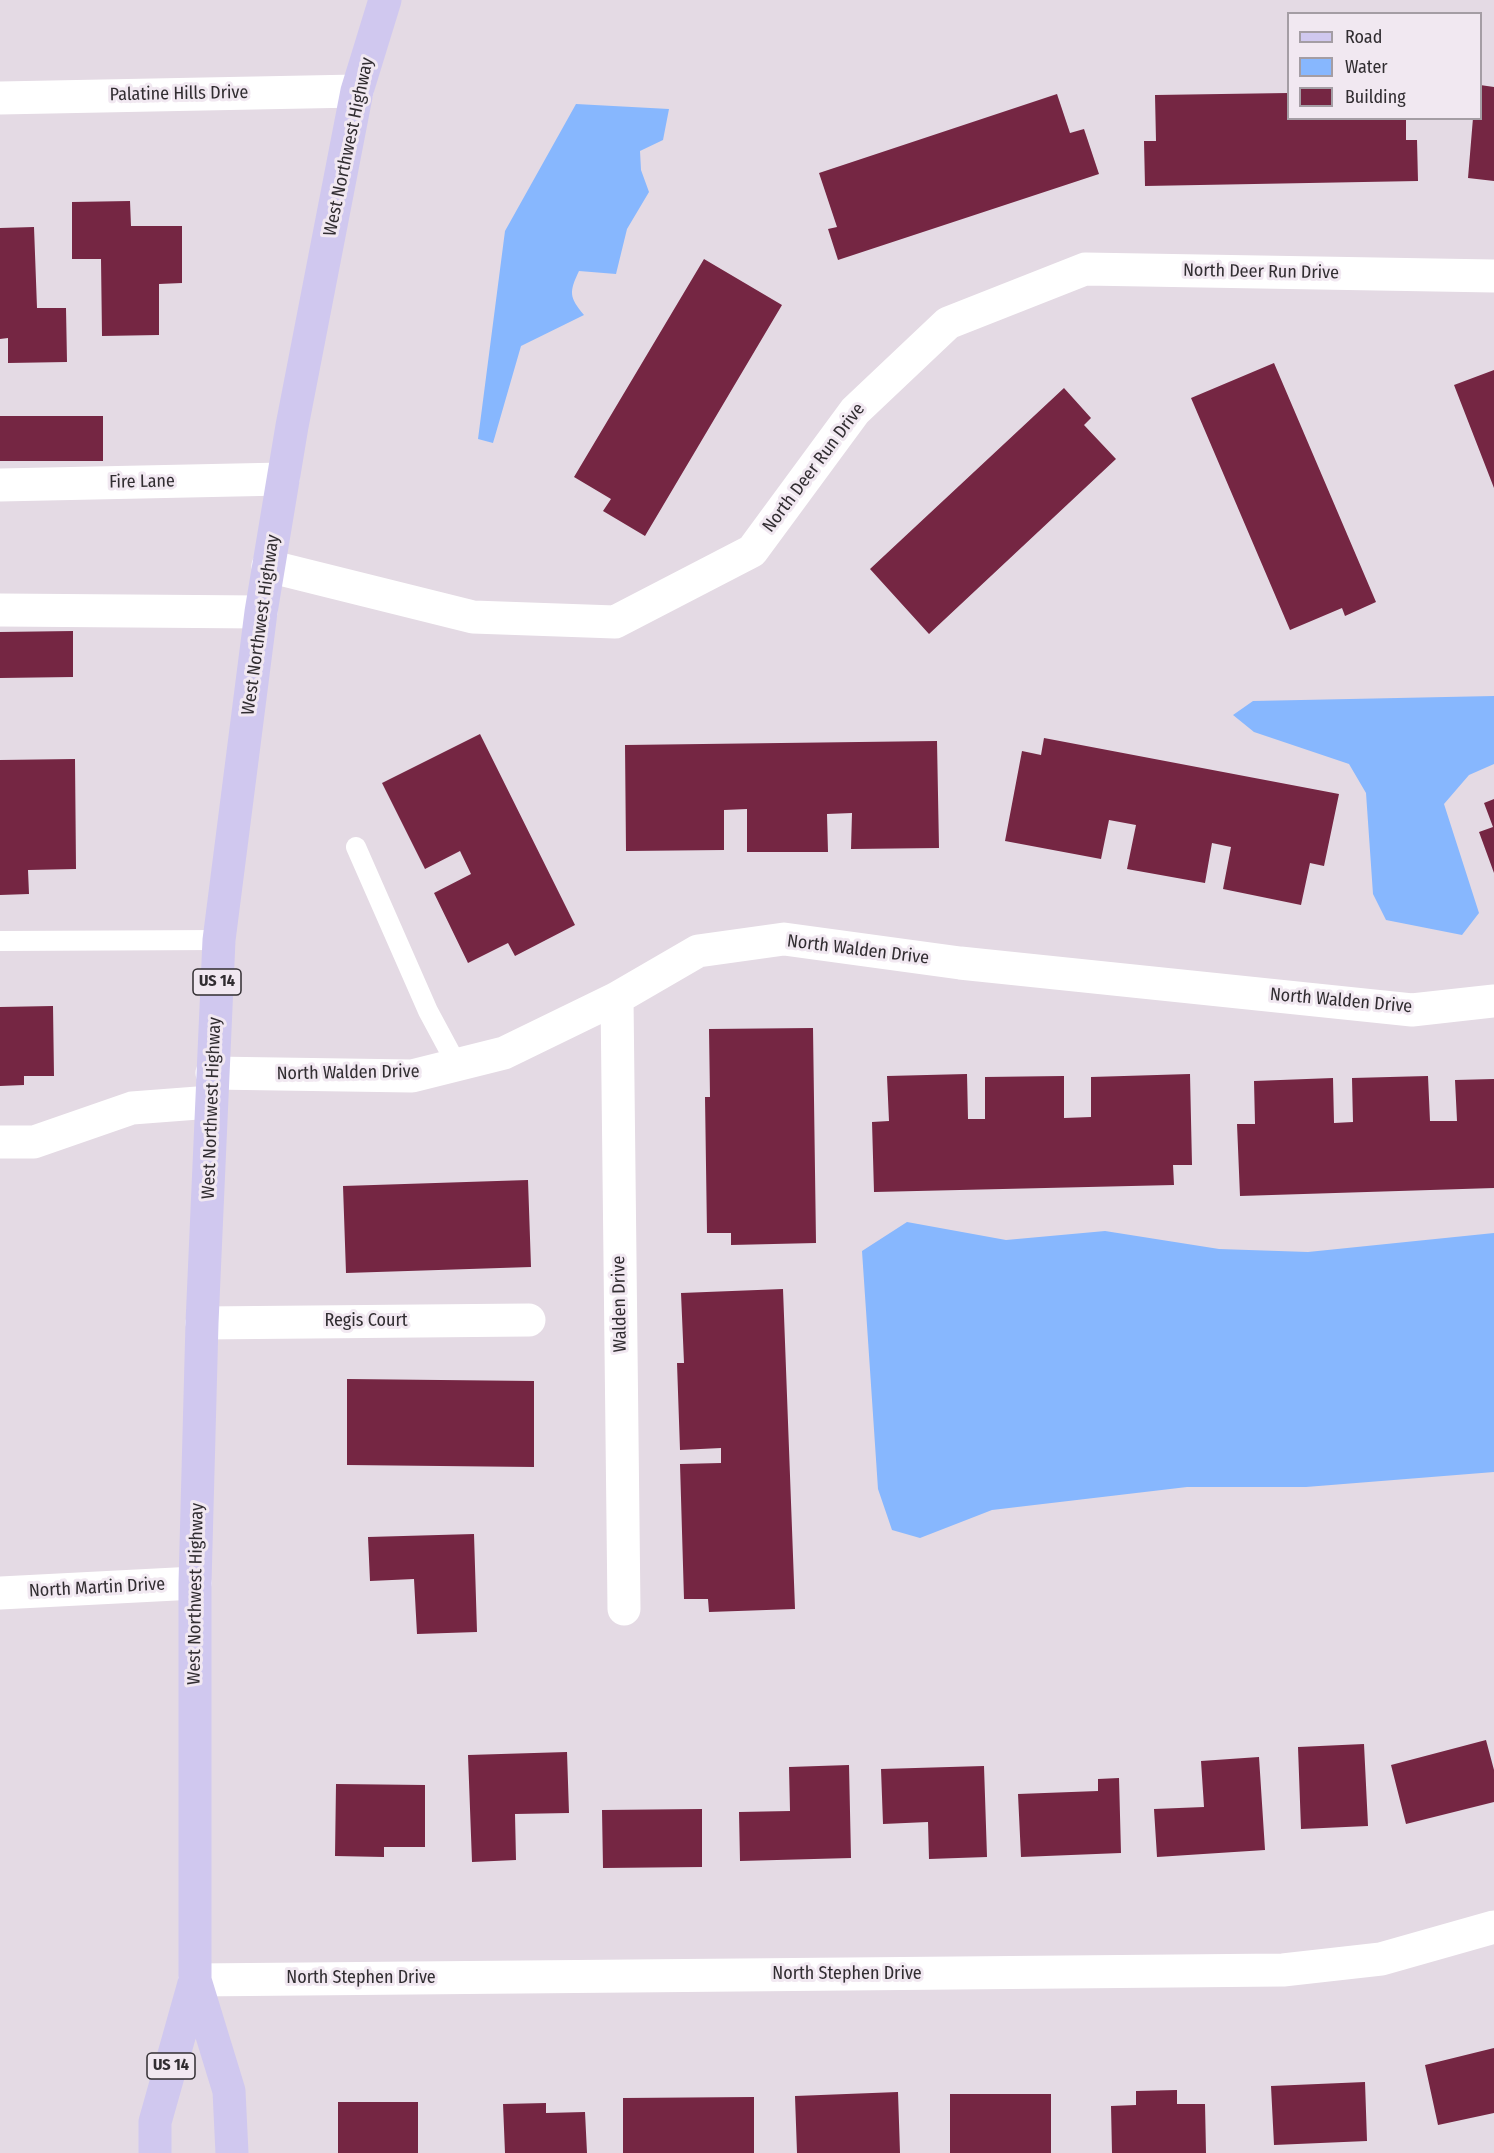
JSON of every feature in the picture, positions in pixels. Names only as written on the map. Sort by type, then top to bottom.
[{"type":"main road","name":"West Northwest Highway","points":[[155,2153],[156,2122],[195,1980],[195,1582],[202,1323],[219,940],[261,612],[283,480],[357,91],[385,0]]},
{"type":"main road","name":"West Northwest Highway","points":[[195,1980],[229,2091],[232,2153]]},
{"type":"street","name":"Palatine Hills Drive","points":[[0,98],[357,91]]},
{"type":"street","name":"North Deer Run Drive","points":[[268,566],[473,617],[615,622],[752,551],[855,411],[948,323],[1085,269],[1494,276]]},
{"type":"street","name":"Fire Lane","points":[[0,485],[283,480]]},
{"type":"street","points":[[0,610],[261,612]]},
{"type":"street","name":"North Walden Drive","points":[[0,1142],[34,1142],[132,1108],[212,1088],[412,1076],[504,1053],[617,998],[698,951],[784,939],[972,964],[1412,1010],[1494,1001]]},
{"type":"street","name":"Walden Drive","points":[[617,998],[624,1609]]},
{"type":"street","name":"Regis Court","points":[[202,1323],[529,1320]]},
{"type":"street","name":"North Martin Drive","points":[[0,1593],[195,1582]]},
{"type":"street","name":"North Stephen Drive","points":[[195,1980],[1283,1970],[1381,1959],[1494,1928]]},
{"type":"lane","points":[[356,847],[428,1011],[457,1065]]},
{"type":"lane","points":[[0,941],[219,940]]},
{"type":"water","points":[[576,104],[669,109],[663,140],[640,151],[641,170],[649,192],[627,229],[616,274],[579,271],[573,284],[572,294],[575,303],[584,315],[521,346],[493,443],[478,439],[505,231]]},
{"type":"water","points":[[1494,696],[1494,764],[1469,775],[1444,804],[1479,913],[1462,935],[1386,920],[1373,894],[1366,793],[1349,764],[1254,732],[1233,715],[1253,701]]},
{"type":"water","points":[[907,1222],[1006,1240],[1105,1231],[1219,1249],[1308,1252],[1494,1233],[1494,1472],[1306,1487],[1187,1487],[992,1510],[920,1538],[892,1530],[878,1489],[862,1251]]},
{"type":"building","points":[[1482,85],[1494,87],[1494,181],[1468,178],[1473,120],[1482,120]]},
{"type":"building","points":[[1287,93],[1287,120],[1406,120],[1406,140],[1417,140],[1418,181],[1145,186],[1144,141],[1156,141],[1155,95]]},
{"type":"building","points":[[1057,94],[1070,133],[1084,129],[1099,174],[838,260],[828,229],[837,227],[819,173]]},
{"type":"building","points":[[130,201],[131,226],[182,226],[182,283],[159,284],[159,335],[102,336],[101,259],[72,259],[72,202]]},
{"type":"building","points":[[34,227],[37,308],[66,308],[67,362],[8,363],[8,338],[0,339],[0,228]]},
{"type":"building","points":[[704,259],[782,305],[645,536],[603,511],[611,499],[574,477]]},
{"type":"building","points":[[1274,363],[1376,602],[1345,616],[1342,608],[1290,630],[1191,398]]},
{"type":"building","points":[[1494,370],[1494,488],[1454,385]]},
{"type":"building","points":[[1064,388],[1091,418],[1084,425],[1116,459],[929,634],[870,569]]},
{"type":"building","points":[[0,416],[103,416],[103,461],[0,461]]},
{"type":"building","points":[[73,631],[73,677],[0,678],[0,632]]},
{"type":"building","points":[[480,734],[575,925],[515,956],[508,943],[468,963],[434,893],[471,874],[460,851],[425,869],[382,783]]},
{"type":"building","points":[[1044,738],[1339,794],[1324,866],[1310,863],[1301,905],[1223,889],[1231,847],[1212,843],[1205,883],[1127,869],[1136,825],[1109,820],[1101,859],[1005,841],[1022,751],[1041,755]]},
{"type":"building","points":[[937,741],[939,848],[851,849],[852,813],[827,814],[828,852],[747,852],[747,809],[724,810],[724,850],[626,851],[625,745]]},
{"type":"building","points":[[75,759],[76,869],[28,870],[29,894],[0,895],[0,760]]},
{"type":"building","points":[[1494,799],[1494,873],[1479,832],[1493,827],[1484,803]]},
{"type":"building","points":[[53,1006],[54,1076],[24,1076],[24,1085],[0,1086],[0,1007]]},
{"type":"building","points":[[813,1028],[816,1243],[731,1245],[731,1233],[707,1233],[705,1097],[710,1097],[709,1029]]},
{"type":"building","points":[[967,1074],[968,1119],[985,1119],[985,1077],[1064,1076],[1064,1118],[1091,1117],[1091,1077],[1190,1074],[1192,1165],[1173,1165],[1174,1185],[874,1192],[872,1122],[889,1121],[887,1076]]},
{"type":"building","points":[[1428,1076],[1430,1121],[1457,1121],[1455,1080],[1494,1079],[1494,1188],[1240,1196],[1237,1124],[1255,1124],[1254,1081],[1333,1078],[1334,1123],[1353,1122],[1352,1078]]},
{"type":"building","points":[[528,1180],[531,1267],[346,1273],[343,1186]]},
{"type":"building","points":[[783,1289],[795,1609],[709,1612],[708,1599],[684,1599],[680,1464],[721,1463],[721,1448],[680,1450],[677,1363],[684,1363],[681,1293]]},
{"type":"building","points":[[347,1379],[534,1381],[534,1467],[347,1465]]},
{"type":"building","points":[[474,1534],[477,1632],[417,1634],[414,1579],[370,1581],[368,1537]]},
{"type":"building","points":[[1486,1740],[1494,1770],[1494,1802],[1406,1824],[1391,1765]]},
{"type":"building","points":[[1364,1744],[1368,1826],[1301,1829],[1298,1747]]},
{"type":"building","points":[[567,1752],[569,1813],[515,1814],[516,1860],[472,1862],[468,1755]]},
{"type":"building","points":[[1259,1757],[1265,1850],[1157,1857],[1154,1809],[1204,1807],[1201,1761]]},
{"type":"building","points":[[849,1765],[851,1858],[740,1861],[739,1812],[790,1811],[789,1767]]},
{"type":"building","points":[[984,1766],[987,1857],[929,1859],[928,1822],[883,1824],[881,1769]]},
{"type":"building","points":[[1119,1778],[1121,1853],[1021,1857],[1018,1794],[1098,1791],[1098,1779]]},
{"type":"building","points":[[336,1784],[425,1785],[425,1847],[384,1847],[384,1857],[335,1856]]},
{"type":"building","points":[[702,1809],[702,1867],[603,1868],[602,1810]]},
{"type":"building","points":[[1494,2048],[1494,2113],[1438,2125],[1425,2065]]},
{"type":"building","points":[[1365,2082],[1367,2141],[1274,2145],[1271,2086]]},
{"type":"building","points":[[1177,2090],[1177,2104],[1205,2104],[1206,2153],[1112,2153],[1111,2106],[1136,2105],[1136,2091]]},
{"type":"building","points":[[898,2092],[900,2153],[797,2153],[795,2096]]},
{"type":"building","points":[[950,2094],[1051,2094],[1051,2153],[950,2153]]},
{"type":"building","points":[[754,2097],[754,2153],[623,2153],[623,2098]]},
{"type":"building","points":[[338,2102],[418,2102],[418,2153],[338,2153]]},
{"type":"building","points":[[546,2103],[546,2113],[585,2112],[587,2153],[505,2153],[503,2104]]}]
